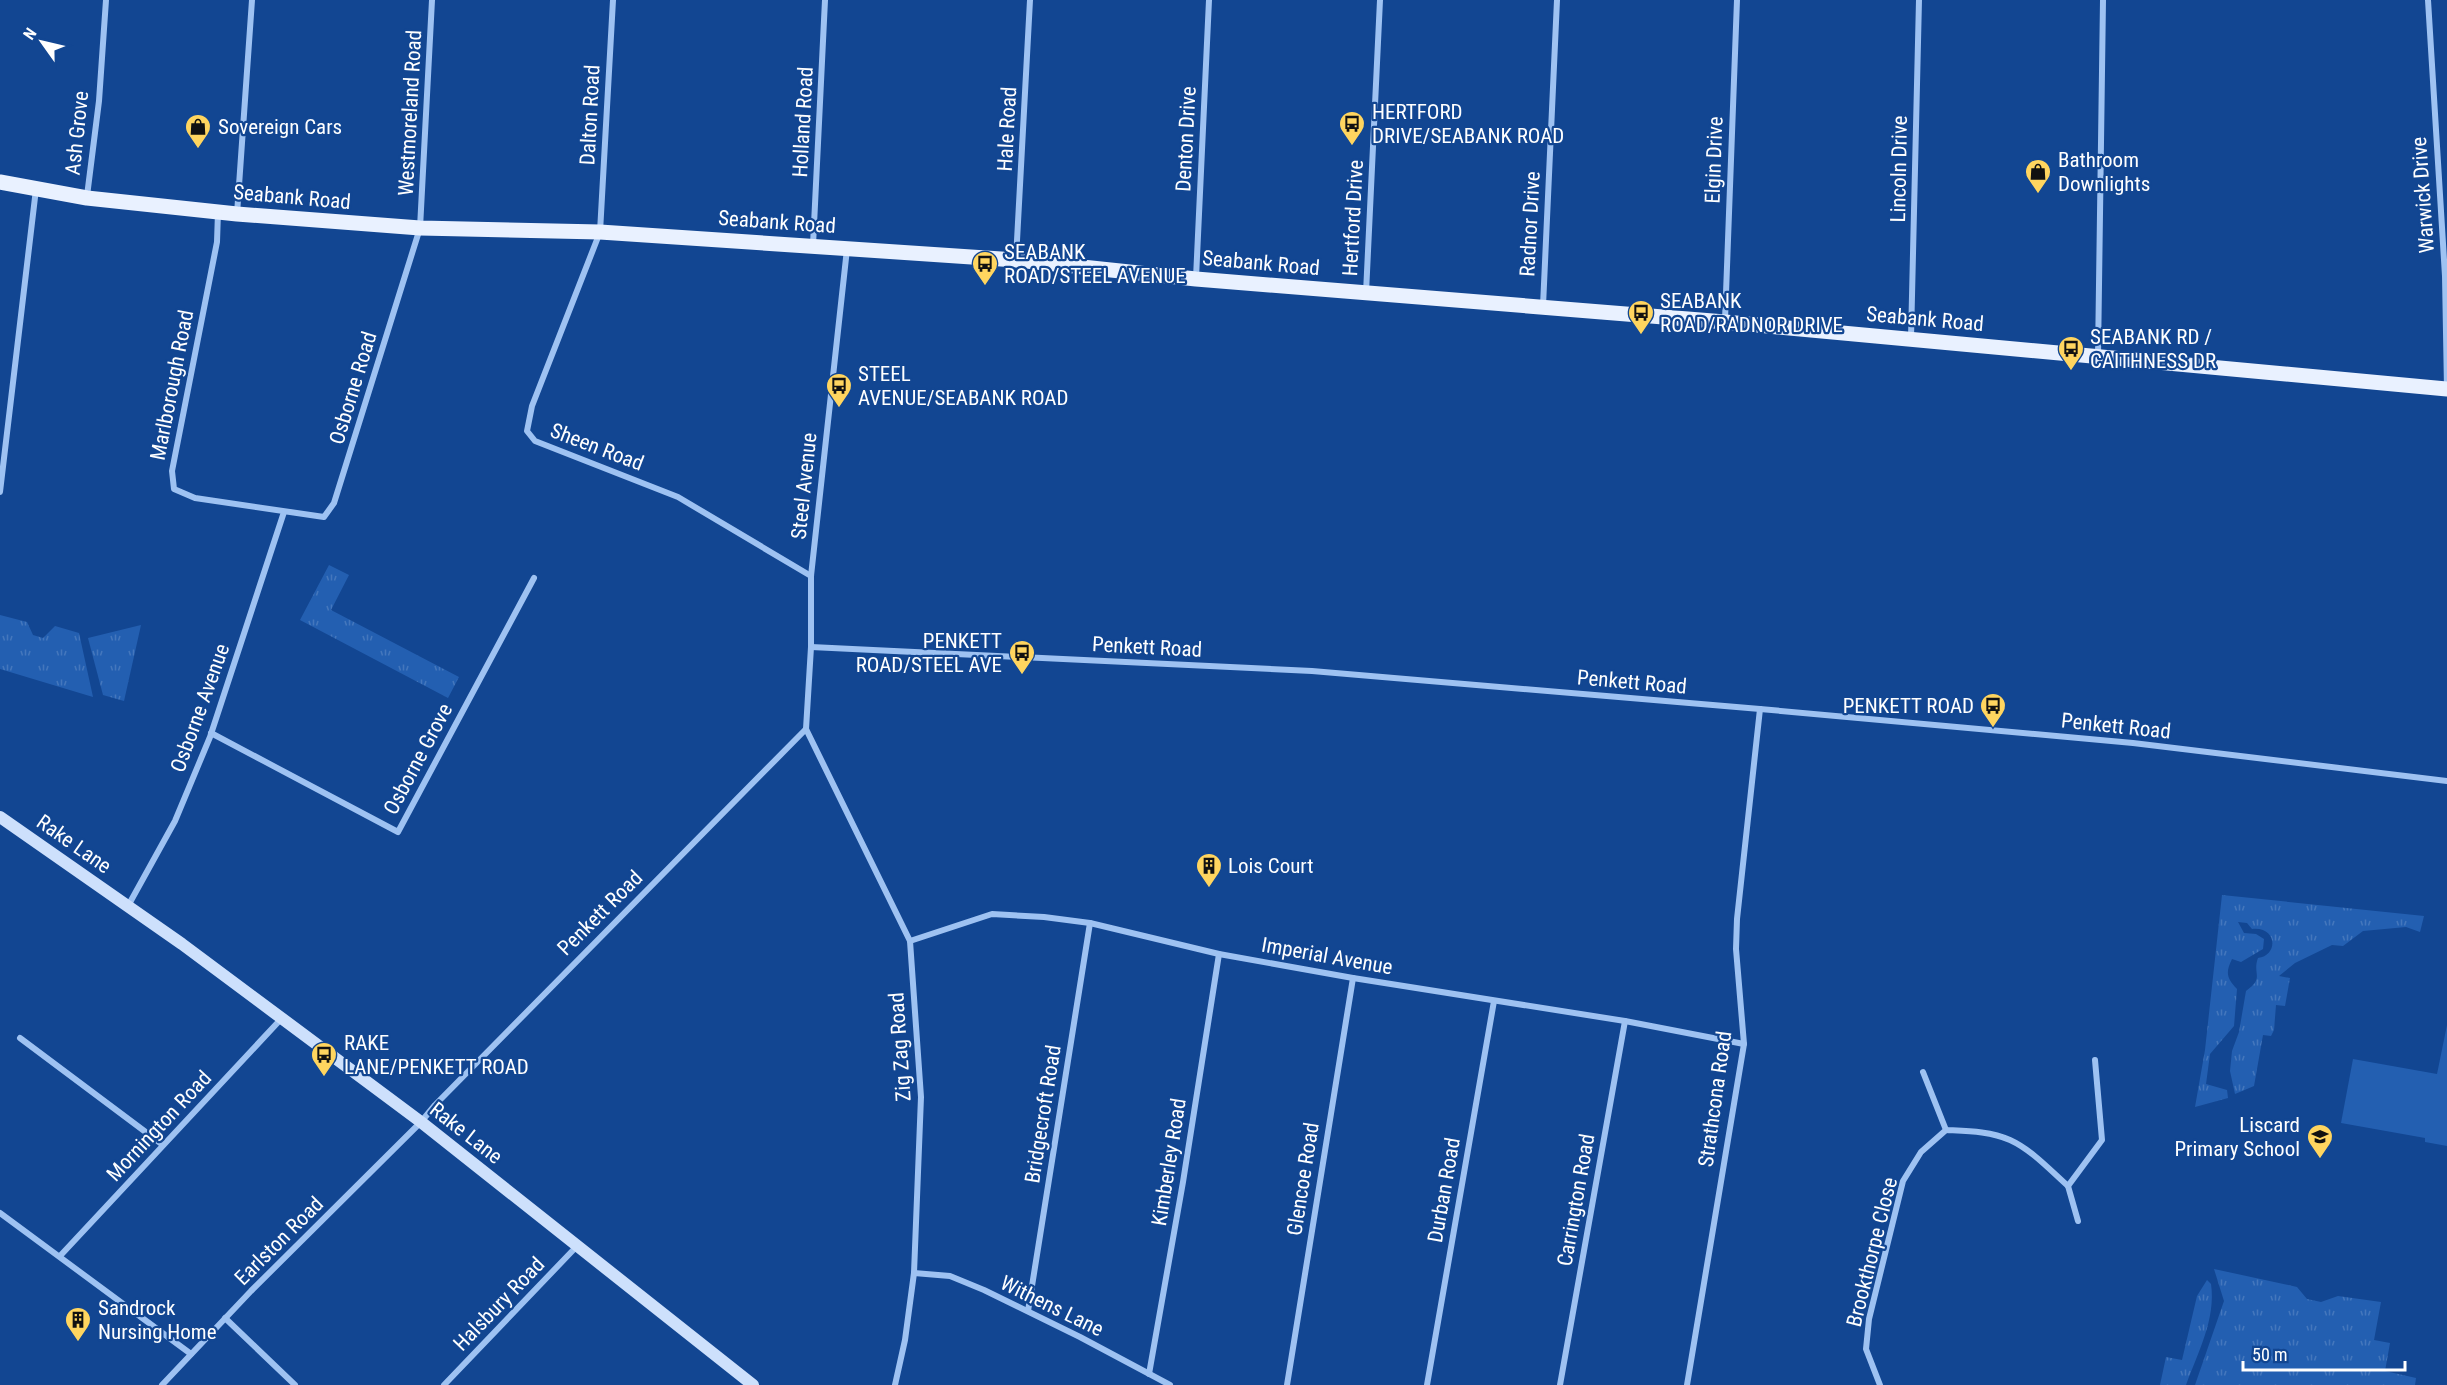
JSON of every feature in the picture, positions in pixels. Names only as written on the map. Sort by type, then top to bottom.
[{"type":"main road","name":"Seabank Road","points":[[0,182],[87,198],[237,214],[420,228],[600,232],[1016,260],[1196,279],[1725,322],[2447,389]]},
{"type":"main road","name":"Rake Lane","points":[[0,817],[128,906],[421,1122],[753,1385]]},
{"type":"street","name":"Ash Grove","points":[[87,198],[99,101],[106,0]]},
{"type":"street","points":[[237,214],[252,0]]},
{"type":"street","name":"Westmoreland Road","points":[[420,228],[432,0]]},
{"type":"street","name":"Dalton Road","points":[[600,232],[613,0]]},
{"type":"street","name":"Holland Road","points":[[813,245],[825,0]]},
{"type":"street","name":"Hale Road","points":[[1016,260],[1030,0]]},
{"type":"street","name":"Denton Drive","points":[[1196,279],[1209,0]]},
{"type":"street","name":"Hertford Drive","points":[[1366,293],[1380,0]]},
{"type":"street","name":"Radnor Drive","points":[[1543,306],[1557,0]]},
{"type":"street","name":"Elgin Drive","points":[[1725,322],[1737,0]]},
{"type":"street","name":"Lincoln Drive","points":[[1911,339],[1919,0]]},
{"type":"street","points":[[2098,357],[2103,0]]},
{"type":"street","name":"Warwick Drive","points":[[2428,0],[2445,276],[2447,389]]},
{"type":"street","points":[[0,492],[36,189]]},
{"type":"street","name":"Marlborough Road","points":[[219,212],[218,242],[172,471],[174,489],[195,498],[284,512]]},
{"type":"street","name":"Osborne Road","points":[[284,512],[324,517],[334,503],[420,228]]},
{"type":"street","name":"Sheen Road","points":[[600,232],[532,406],[527,431],[535,441],[678,497],[811,576]]},
{"type":"street","name":"Steel Avenue","points":[[806,729],[812,647],[811,576],[847,248]]},
{"type":"street","name":"Osborne Avenue","points":[[128,906],[176,821],[211,733],[284,512]]},
{"type":"street","name":"Osborne Grove","points":[[211,733],[398,832],[534,578]]},
{"type":"street","name":"Penkett Road","points":[[812,647],[1312,672],[1761,709],[2133,743],[2447,781]]},
{"type":"street","name":"Strathcona Road","points":[[1687,1385],[1744,1044],[1736,949],[1737,919],[1761,709]]},
{"type":"street","name":"Penkett Road","points":[[421,1122],[545,991],[806,729]]},
{"type":"street","name":"Zig Zag Road","points":[[806,729],[910,941],[921,1097],[914,1274],[895,1385]]},
{"type":"street","name":"Imperial Avenue","points":[[910,941],[992,914],[1044,916],[1090,923],[1219,954],[1353,978],[1625,1021],[1744,1044]]},
{"type":"street","name":"Bridgecroft Road","points":[[1028,1311],[1090,923]]},
{"type":"street","name":"Kimberley Road","points":[[1149,1374],[1183,1182],[1219,954]]},
{"type":"street","name":"Glencoe Road","points":[[1287,1385],[1353,978]]},
{"type":"street","name":"Durban Road","points":[[1427,1385],[1494,1001]]},
{"type":"street","name":"Mornington Road","points":[[60,1256],[282,1018]]},
{"type":"street","name":"Carrington Road","points":[[1560,1385],[1625,1021]]},
{"type":"street","points":[[20,1038],[163,1145]]},
{"type":"street","points":[[2068,1186],[2102,1140],[2095,1060]]},
{"type":"street","points":[[1923,1072],[1946,1130],[1980,1131],[2011,1140],[2068,1186],[2078,1221]]},
{"type":"street","name":"Earlston Road","points":[[162,1385],[225,1318],[421,1122]]},
{"type":"street","name":"Brookthorpe Close","points":[[1880,1385],[1866,1349],[1869,1319],[1903,1180],[1921,1152],[1946,1130]]},
{"type":"street","points":[[0,1212],[191,1354]]},
{"type":"street","name":"Halsbury Road","points":[[444,1385],[578,1245]]},
{"type":"street","name":"Withens Lane","points":[[914,1274],[950,1276],[1028,1311],[1170,1385]]},
{"type":"street","points":[[225,1318],[295,1385]]},
{"type":"green space","points":[[329,565],[349,575],[331,610],[459,677],[448,698],[300,620]]},
{"type":"green space","points":[[0,615],[27,622],[33,635],[43,638],[55,626],[79,633],[93,697],[0,669]]},
{"type":"green space","points":[[141,625],[124,701],[103,695],[88,638]]},
{"type":"green space","points":[[2222,895],[2424,916],[2420,932],[2406,927],[2363,931],[2343,946],[2332,945],[2295,963],[2279,976],[2290,978],[2285,1006],[2276,1005],[2274,1030],[2271,1036],[2263,1035],[2254,1086],[2235,1094],[2230,1071],[2232,1051],[2239,1032],[2246,991],[2257,979],[2258,958],[2265,956],[2272,947],[2270,936],[2266,932],[2252,929],[2247,923],[2238,922],[2244,933],[2256,934],[2264,939],[2263,949],[2241,962],[2232,959],[2228,968],[2229,978],[2237,989],[2234,1026],[2210,1054],[2206,1084],[2227,1090],[2228,1098],[2195,1107],[2205,1050]]},
{"type":"green space","points":[[2447,1025],[2447,1146],[2425,1142],[2425,1138],[2341,1123],[2353,1059],[2437,1074]]},
{"type":"green space","points":[[2214,1269],[2297,1287],[2307,1299],[2321,1302],[2338,1296],[2381,1302],[2374,1340],[2390,1343],[2385,1371],[2416,1378],[2415,1385],[2195,1385],[2224,1301]]},
{"type":"green space","points":[[2207,1280],[2211,1284],[2211,1310],[2201,1348],[2186,1385],[2160,1385],[2166,1357],[2182,1360],[2197,1296]]},
{"type":"place","name":"HERTFORD DRIVE/SEABANK ROAD","points":[[1352,147]]},
{"type":"place","name":"Sovereign Cars","points":[[198,150]]},
{"type":"place","name":"Bathroom Downlights","points":[[2038,195]]},
{"type":"place","name":"SEABANK ROAD/STEEL AVENUE","points":[[985,287]]},
{"type":"place","name":"SEABANK ROAD/RADNOR DRIVE","points":[[1641,336]]},
{"type":"place","name":"SEABANK RD / CAITHNESS DR","points":[[2071,372]]},
{"type":"place","name":"STEEL AVENUE/SEABANK ROAD","points":[[839,409]]},
{"type":"place","name":"PENKETT ROAD/STEEL AVE","points":[[1022,676]]},
{"type":"place","name":"PENKETT ROAD","points":[[1993,729]]},
{"type":"place","name":"Lois Court","points":[[1209,889]]},
{"type":"place","name":"RAKE LANE/PENKETT ROAD","points":[[324,1078]]},
{"type":"place","name":"Liscard Primary School","points":[[2320,1160]]},
{"type":"place","name":"Sandrock Nursing Home","points":[[78,1343]]}]
